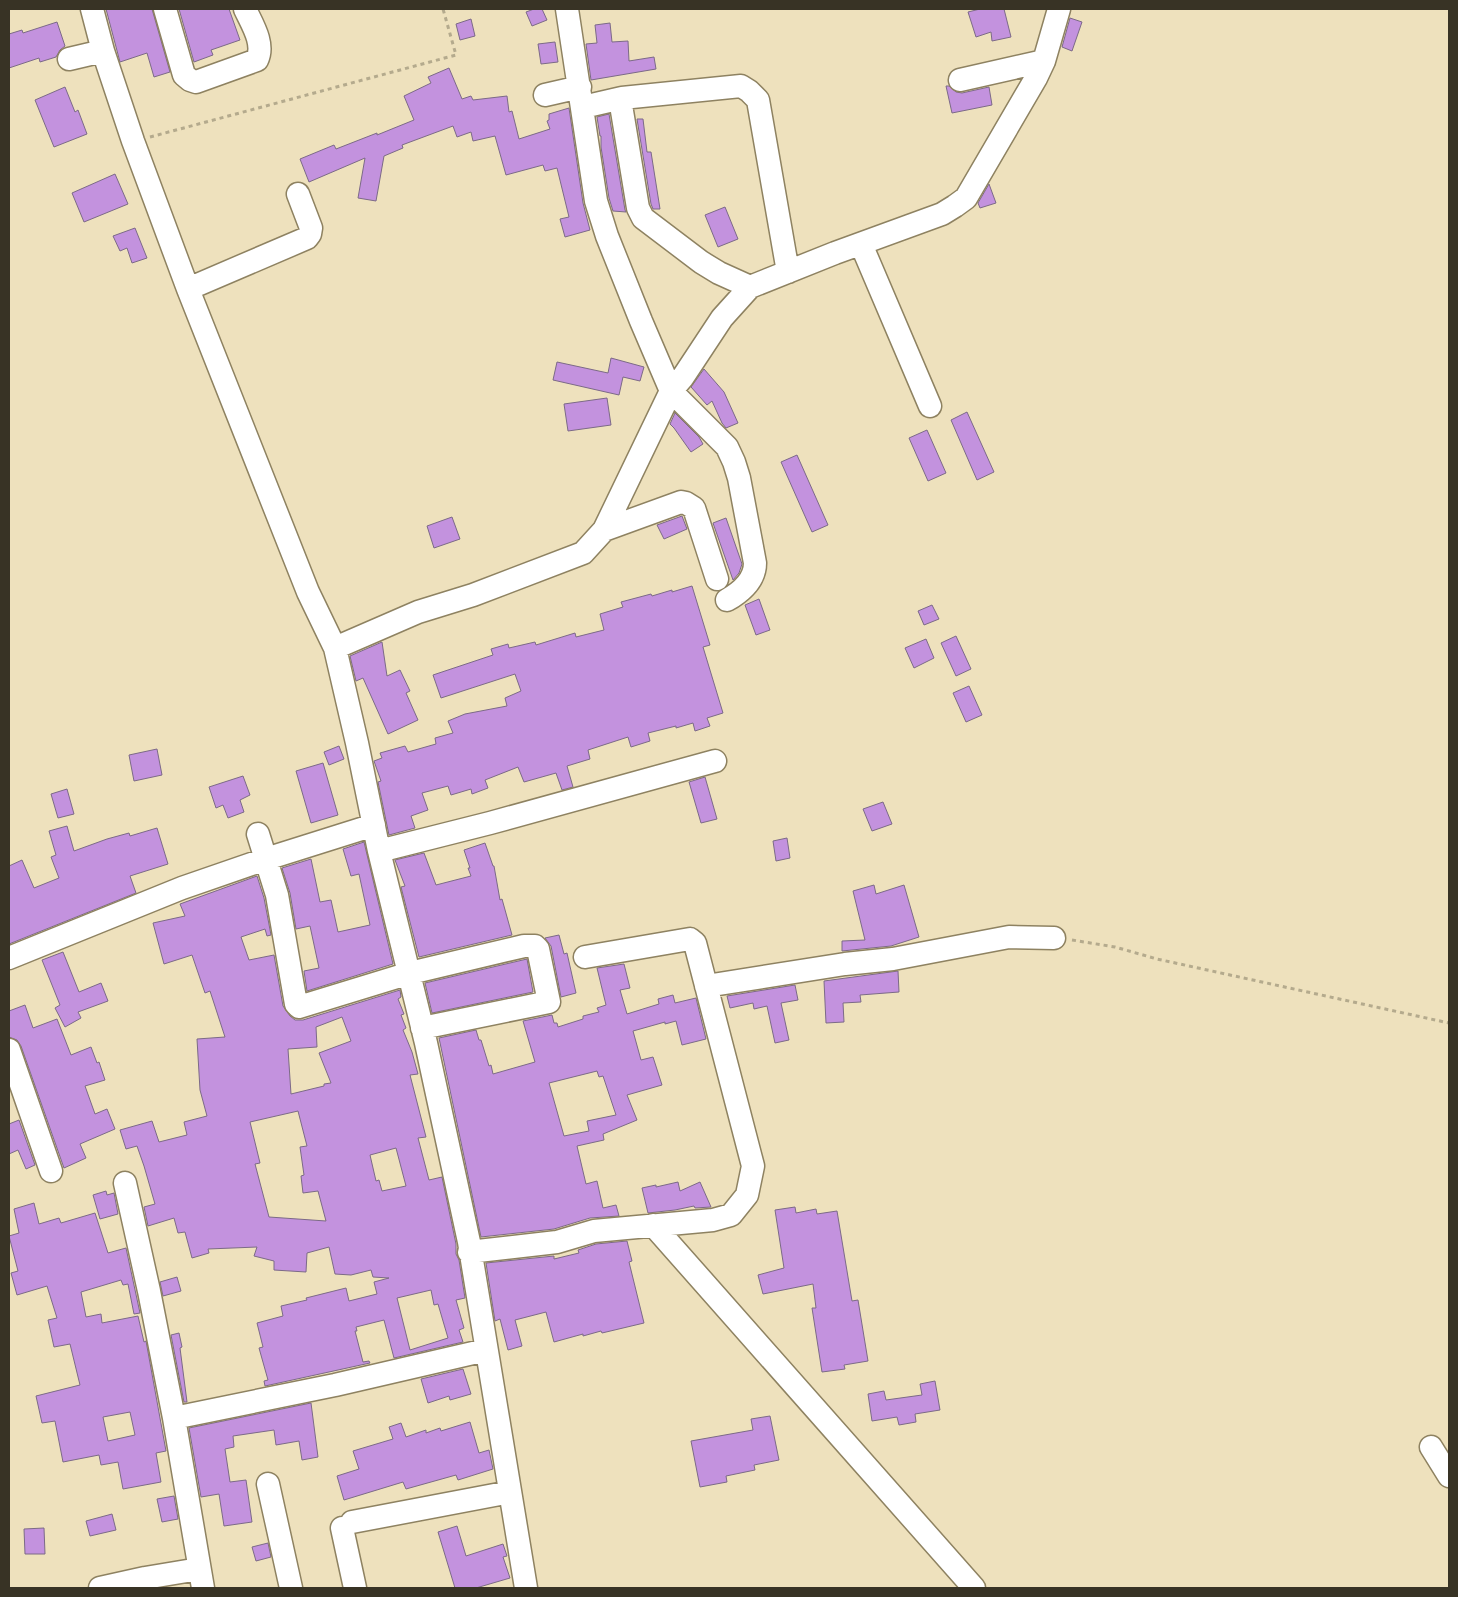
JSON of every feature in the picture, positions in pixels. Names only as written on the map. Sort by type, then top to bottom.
[{"type":"street","points":[[92,9],[103,51],[133,141],[188,289],[308,592],[335,648],[379,851],[410,973],[467,1232],[526,1588]]},
{"type":"street","points":[[164,9],[184,75],[196,82],[257,60],[260,54],[260,45],[245,9]]},
{"type":"street","points":[[567,9],[582,97],[596,201],[606,236],[671,392],[727,447],[739,478],[755,573],[750,581],[727,600]]},
{"type":"street","points":[[335,648],[418,612],[474,594],[583,552],[604,530],[671,392],[722,318],[750,287],[942,214],[966,198],[1036,78],[1044,61],[1059,9]]},
{"type":"street","points":[[69,58],[103,51]]},
{"type":"street","points":[[960,80],[1044,61]]},
{"type":"street","points":[[544,95],[622,98],[741,86],[758,100],[788,272]]},
{"type":"street","points":[[622,98],[640,214],[701,262],[719,273],[750,287]]},
{"type":"street","points":[[188,289],[307,238],[312,228],[298,194]]},
{"type":"street","points":[[861,244],[930,406]]},
{"type":"street","points":[[604,530],[681,502],[686,503],[694,508],[717,579]]},
{"type":"street","points":[[379,851],[490,823],[715,761]]},
{"type":"street","points":[[9,958],[182,888],[374,825]]},
{"type":"street","points":[[258,834],[276,895],[296,1004],[299,1007],[410,973],[524,946],[535,946],[540,954],[549,1002],[422,1028]]},
{"type":"street","points":[[706,986],[829,966],[893,959],[1009,937],[1054,938]]},
{"type":"street","points":[[470,1252],[557,1242],[594,1231],[713,1220],[731,1216],[747,1195],[753,1166],[695,943],[690,939],[585,957]]},
{"type":"street","points":[[9,1050],[51,1171]]},
{"type":"street","points":[[100,1588],[145,1578],[201,1579],[174,1418],[125,1183]]},
{"type":"street","points":[[653,1225],[974,1588]]},
{"type":"street","points":[[174,1418],[335,1386],[486,1350]]},
{"type":"street","points":[[1431,1447],[1449,1476]]},
{"type":"street","points":[[268,1484],[291,1588]]},
{"type":"street","points":[[355,1588],[347,1525],[510,1492]]},
{"type":"path","points":[[133,141],[456,55],[443,9]]},
{"type":"path","points":[[1054,938],[1115,947],[1158,959],[1449,1023]]},
{"type":"building","points":[[106,9],[152,9],[170,72],[154,77],[147,53],[120,62]]},
{"type":"building","points":[[179,9],[229,9],[240,40],[211,50],[213,55],[194,62]]},
{"type":"building","points":[[542,9],[547,20],[532,26],[526,12]]},
{"type":"building","points":[[980,9],[1004,9],[1011,37],[992,41],[991,32],[976,37],[968,12]]},
{"type":"building","points":[[1070,18],[1082,22],[1072,51],[1062,47]]},
{"type":"building","points":[[471,19],[475,36],[460,40],[456,24]]},
{"type":"building","points":[[57,22],[65,46],[56,57],[40,62],[39,58],[9,68],[9,34],[22,30],[23,33]]},
{"type":"building","points":[[610,23],[612,42],[628,41],[629,61],[654,57],[656,69],[591,80],[586,44],[597,43],[595,25]]},
{"type":"building","points":[[555,42],[558,62],[541,64],[538,44]]},
{"type":"building","points":[[449,68],[462,99],[471,96],[473,100],[507,96],[509,112],[512,111],[519,139],[550,129],[547,121],[549,120],[549,114],[569,108],[583,203],[590,230],[565,237],[560,219],[569,217],[557,168],[545,171],[543,165],[506,175],[495,136],[473,141],[471,132],[457,137],[453,126],[402,145],[403,148],[384,156],[376,201],[358,198],[365,158],[309,182],[300,159],[334,145],[336,149],[414,120],[404,96],[431,83],[428,77]]},
{"type":"building","points":[[946,86],[962,93],[989,87],[992,105],[952,113]]},
{"type":"building","points":[[65,87],[75,112],[78,110],[87,134],[54,147],[35,100]]},
{"type":"building","points":[[609,114],[626,212],[613,211],[609,198],[597,117]]},
{"type":"building","points":[[637,119],[643,119],[647,152],[651,152],[660,209],[653,209],[651,204]]},
{"type":"building","points":[[115,174],[128,204],[84,222],[72,193]]},
{"type":"building","points":[[989,184],[996,203],[980,208],[978,203]]},
{"type":"building","points":[[725,207],[738,239],[718,247],[705,215]]},
{"type":"building","points":[[135,228],[147,258],[132,263],[127,248],[120,251],[113,236]]},
{"type":"building","points":[[611,358],[644,367],[640,381],[623,377],[619,395],[553,380],[557,362],[608,373]]},
{"type":"building","points":[[704,369],[724,392],[738,423],[726,428],[712,401],[707,405],[691,387]]},
{"type":"building","points":[[607,398],[611,425],[568,431],[564,404]]},
{"type":"building","points":[[967,412],[994,472],[977,480],[951,420]]},
{"type":"building","points":[[675,413],[699,437],[703,444],[691,452],[670,424]]},
{"type":"building","points":[[927,430],[946,473],[928,481],[909,438]]},
{"type":"building","points":[[797,455],[828,525],[812,532],[781,462]]},
{"type":"building","points":[[682,516],[687,529],[664,539],[657,525]]},
{"type":"building","points":[[452,517],[460,539],[434,548],[427,526]]},
{"type":"building","points":[[726,518],[742,564],[739,573],[733,580],[713,523]]},
{"type":"building","points":[[692,586],[710,645],[703,647],[723,713],[707,718],[710,726],[695,731],[693,723],[676,728],[676,726],[648,733],[650,741],[631,747],[628,737],[588,750],[590,759],[567,766],[573,787],[562,790],[556,773],[524,782],[518,767],[485,780],[488,788],[472,794],[471,789],[451,795],[448,786],[422,793],[428,810],[411,816],[415,828],[389,835],[378,782],[381,781],[374,761],[382,758],[380,753],[405,746],[408,752],[436,744],[435,738],[453,733],[448,721],[465,714],[507,706],[505,698],[521,691],[515,674],[441,698],[433,675],[493,655],[491,649],[508,644],[509,648],[535,642],[536,645],[575,633],[576,637],[604,630],[600,614],[623,607],[621,602]]},
{"type":"building","points":[[759,599],[770,630],[756,635],[745,605]]},
{"type":"building","points":[[932,605],[939,619],[924,625],[918,611]]},
{"type":"building","points":[[956,636],[971,669],[956,676],[941,643]]},
{"type":"building","points":[[926,639],[934,658],[914,668],[905,648]]},
{"type":"building","points":[[382,642],[387,676],[400,670],[410,691],[406,693],[418,720],[388,734],[363,678],[356,681],[350,656]]},
{"type":"building","points":[[969,686],[982,715],[966,722],[953,693]]},
{"type":"building","points":[[339,746],[344,759],[329,765],[324,752]]},
{"type":"building","points":[[157,749],[162,775],[134,781],[129,755]]},
{"type":"building","points":[[323,763],[338,815],[311,823],[296,771]]},
{"type":"building","points":[[243,776],[250,795],[240,800],[244,812],[228,818],[223,805],[216,808],[209,787]]},
{"type":"building","points":[[705,777],[717,819],[701,823],[689,782]]},
{"type":"building","points":[[67,789],[74,814],[58,818],[51,794]]},
{"type":"building","points":[[883,802],[892,824],[872,831],[863,809]]},
{"type":"building","points":[[67,826],[74,851],[107,839],[129,833],[130,836],[157,828],[168,864],[130,876],[136,893],[9,944],[9,866],[22,860],[34,888],[59,878],[51,857],[56,855],[49,831]]},
{"type":"building","points":[[787,838],[790,858],[776,861],[773,841]]},
{"type":"building","points":[[364,842],[393,964],[307,991],[304,971],[319,968],[310,926],[296,929],[290,893],[282,868],[311,859],[320,902],[331,900],[338,932],[370,925],[359,874],[351,876],[343,849]]},
{"type":"building","points":[[485,843],[494,866],[500,900],[502,899],[512,935],[419,957],[401,887],[405,886],[395,860],[424,853],[436,885],[471,876],[464,850]]},
{"type":"building","points":[[257,876],[264,898],[271,935],[267,936],[265,929],[241,937],[249,960],[274,955],[283,1006],[295,1020],[303,1020],[400,990],[401,997],[398,999],[404,1014],[401,1015],[406,1028],[403,1030],[418,1074],[410,1075],[426,1137],[418,1138],[429,1180],[442,1177],[456,1244],[456,1254],[459,1260],[465,1298],[456,1300],[464,1328],[459,1330],[463,1342],[394,1358],[384,1320],[356,1327],[357,1331],[355,1331],[363,1362],[369,1361],[370,1363],[265,1386],[264,1381],[268,1380],[259,1348],[263,1347],[257,1323],[283,1316],[281,1306],[346,1288],[349,1301],[377,1294],[374,1282],[389,1278],[373,1277],[371,1270],[351,1275],[335,1274],[329,1247],[307,1253],[306,1272],[274,1270],[274,1261],[254,1256],[257,1247],[208,1249],[209,1253],[192,1258],[185,1232],[178,1233],[174,1218],[148,1226],[144,1207],[155,1204],[144,1166],[137,1146],[126,1149],[120,1130],[152,1121],[159,1142],[187,1135],[184,1122],[207,1116],[200,1090],[197,1039],[225,1037],[210,991],[205,993],[192,955],[164,964],[153,923],[185,916],[180,904]],"holes":[[[342,1017],[351,1041],[319,1053],[331,1083],[291,1094],[288,1049],[317,1047],[316,1027]],[[298,1111],[307,1146],[300,1147],[304,1175],[301,1176],[303,1193],[318,1191],[326,1221],[269,1217],[255,1164],[260,1163],[250,1122]],[[396,1148],[406,1186],[382,1191],[379,1180],[376,1181],[370,1155]],[[431,1290],[434,1305],[438,1304],[448,1338],[410,1350],[397,1298]]]},
{"type":"building","points":[[874,885],[876,894],[904,885],[919,937],[891,946],[842,951],[842,941],[865,940],[853,891]]},
{"type":"building","points":[[559,935],[564,954],[567,953],[576,993],[561,997],[551,946],[545,938]]},
{"type":"building","points":[[63,952],[79,992],[101,983],[108,1001],[78,1012],[81,1018],[65,1027],[55,1008],[60,1005],[42,960]]},
{"type":"building","points":[[527,959],[533,992],[432,1013],[425,983]]},
{"type":"building","points":[[624,964],[630,988],[620,990],[627,1014],[659,1004],[658,999],[673,995],[675,1003],[696,998],[706,1039],[682,1045],[676,1021],[665,1024],[665,1022],[633,1031],[641,1060],[653,1057],[662,1085],[627,1095],[637,1120],[603,1134],[604,1140],[577,1146],[586,1184],[597,1181],[603,1208],[616,1205],[619,1216],[590,1218],[554,1229],[481,1237],[439,1038],[476,1030],[493,1074],[535,1062],[523,1021],[552,1015],[554,1023],[557,1023],[558,1027],[583,1019],[583,1016],[599,1012],[597,1008],[606,1005],[597,968]],"holes":[[[597,1071],[599,1077],[603,1076],[616,1115],[587,1121],[589,1131],[564,1136],[549,1083]]]},
{"type":"building","points":[[898,971],[899,992],[860,995],[861,1002],[843,1003],[844,1022],[826,1023],[824,981]]},
{"type":"building","points":[[795,985],[798,1000],[781,1003],[789,1040],[775,1043],[767,1006],[754,1009],[753,1003],[730,1008],[727,996]]},
{"type":"building","points":[[25,1005],[33,1028],[57,1019],[71,1055],[91,1047],[97,1063],[99,1062],[105,1080],[85,1086],[95,1114],[107,1109],[115,1129],[80,1144],[86,1158],[64,1168],[21,1046],[17,1040],[9,1037],[9,1011]]},
{"type":"building","points":[[19,1120],[35,1165],[26,1169],[18,1150],[9,1154],[9,1124]]},
{"type":"building","points":[[678,1182],[680,1191],[700,1182],[711,1207],[695,1208],[694,1206],[648,1213],[642,1188]]},
{"type":"building","points":[[106,1191],[107,1195],[114,1193],[118,1214],[100,1219],[93,1195]]},
{"type":"building","points":[[34,1203],[39,1224],[59,1218],[61,1223],[95,1213],[108,1253],[126,1248],[140,1313],[134,1314],[128,1284],[123,1285],[121,1280],[81,1292],[86,1317],[101,1314],[102,1323],[138,1316],[144,1342],[146,1341],[166,1451],[156,1453],[161,1482],[123,1489],[118,1462],[101,1465],[99,1455],[63,1462],[55,1421],[42,1423],[36,1396],[80,1385],[70,1344],[54,1347],[48,1320],[57,1318],[47,1286],[17,1295],[11,1273],[18,1271],[9,1236],[19,1233],[14,1209]],"holes":[[[130,1412],[135,1435],[108,1441],[103,1417]]]},
{"type":"building","points":[[795,1207],[796,1213],[816,1209],[817,1214],[837,1211],[852,1301],[858,1300],[868,1361],[844,1365],[845,1369],[822,1372],[812,1308],[816,1308],[813,1284],[763,1294],[758,1275],[784,1268],[775,1210]]},
{"type":"building","points":[[627,1241],[632,1261],[629,1262],[644,1323],[602,1333],[601,1331],[583,1336],[583,1334],[554,1342],[546,1312],[515,1320],[522,1346],[508,1350],[500,1319],[495,1321],[486,1263],[554,1256],[554,1259],[579,1253],[578,1250],[596,1244]]},
{"type":"building","points":[[177,1277],[181,1291],[163,1296],[160,1282]]},
{"type":"building","points":[[179,1333],[187,1402],[184,1402],[171,1335]]},
{"type":"building","points":[[463,1369],[471,1394],[450,1400],[449,1396],[428,1403],[421,1379]]},
{"type":"building","points":[[935,1381],[940,1410],[915,1414],[916,1422],[899,1425],[897,1417],[872,1421],[868,1394],[884,1391],[886,1400],[922,1395],[920,1384]]},
{"type":"building","points":[[311,1403],[318,1457],[302,1460],[299,1441],[276,1445],[274,1430],[233,1436],[234,1447],[225,1449],[230,1482],[246,1480],[252,1522],[224,1526],[219,1494],[201,1497],[189,1428]]},
{"type":"building","points":[[770,1416],[779,1460],[754,1465],[755,1470],[726,1476],[727,1482],[700,1487],[691,1441],[753,1430],[751,1419]]},
{"type":"building","points":[[470,1422],[479,1453],[489,1450],[493,1469],[458,1480],[456,1475],[406,1489],[403,1482],[344,1500],[337,1476],[359,1469],[353,1451],[393,1439],[389,1427],[401,1423],[406,1437],[426,1430],[426,1433],[440,1428],[441,1431]]},
{"type":"building","points":[[174,1496],[178,1519],[162,1522],[157,1499]]},
{"type":"building","points":[[112,1514],[116,1530],[90,1536],[86,1521]]},
{"type":"building","points":[[457,1526],[466,1556],[503,1544],[507,1556],[503,1557],[510,1578],[476,1588],[455,1588],[438,1532]]},
{"type":"building","points":[[44,1528],[45,1554],[25,1554],[24,1529]]},
{"type":"building","points":[[268,1543],[271,1557],[256,1561],[252,1547]]}]
